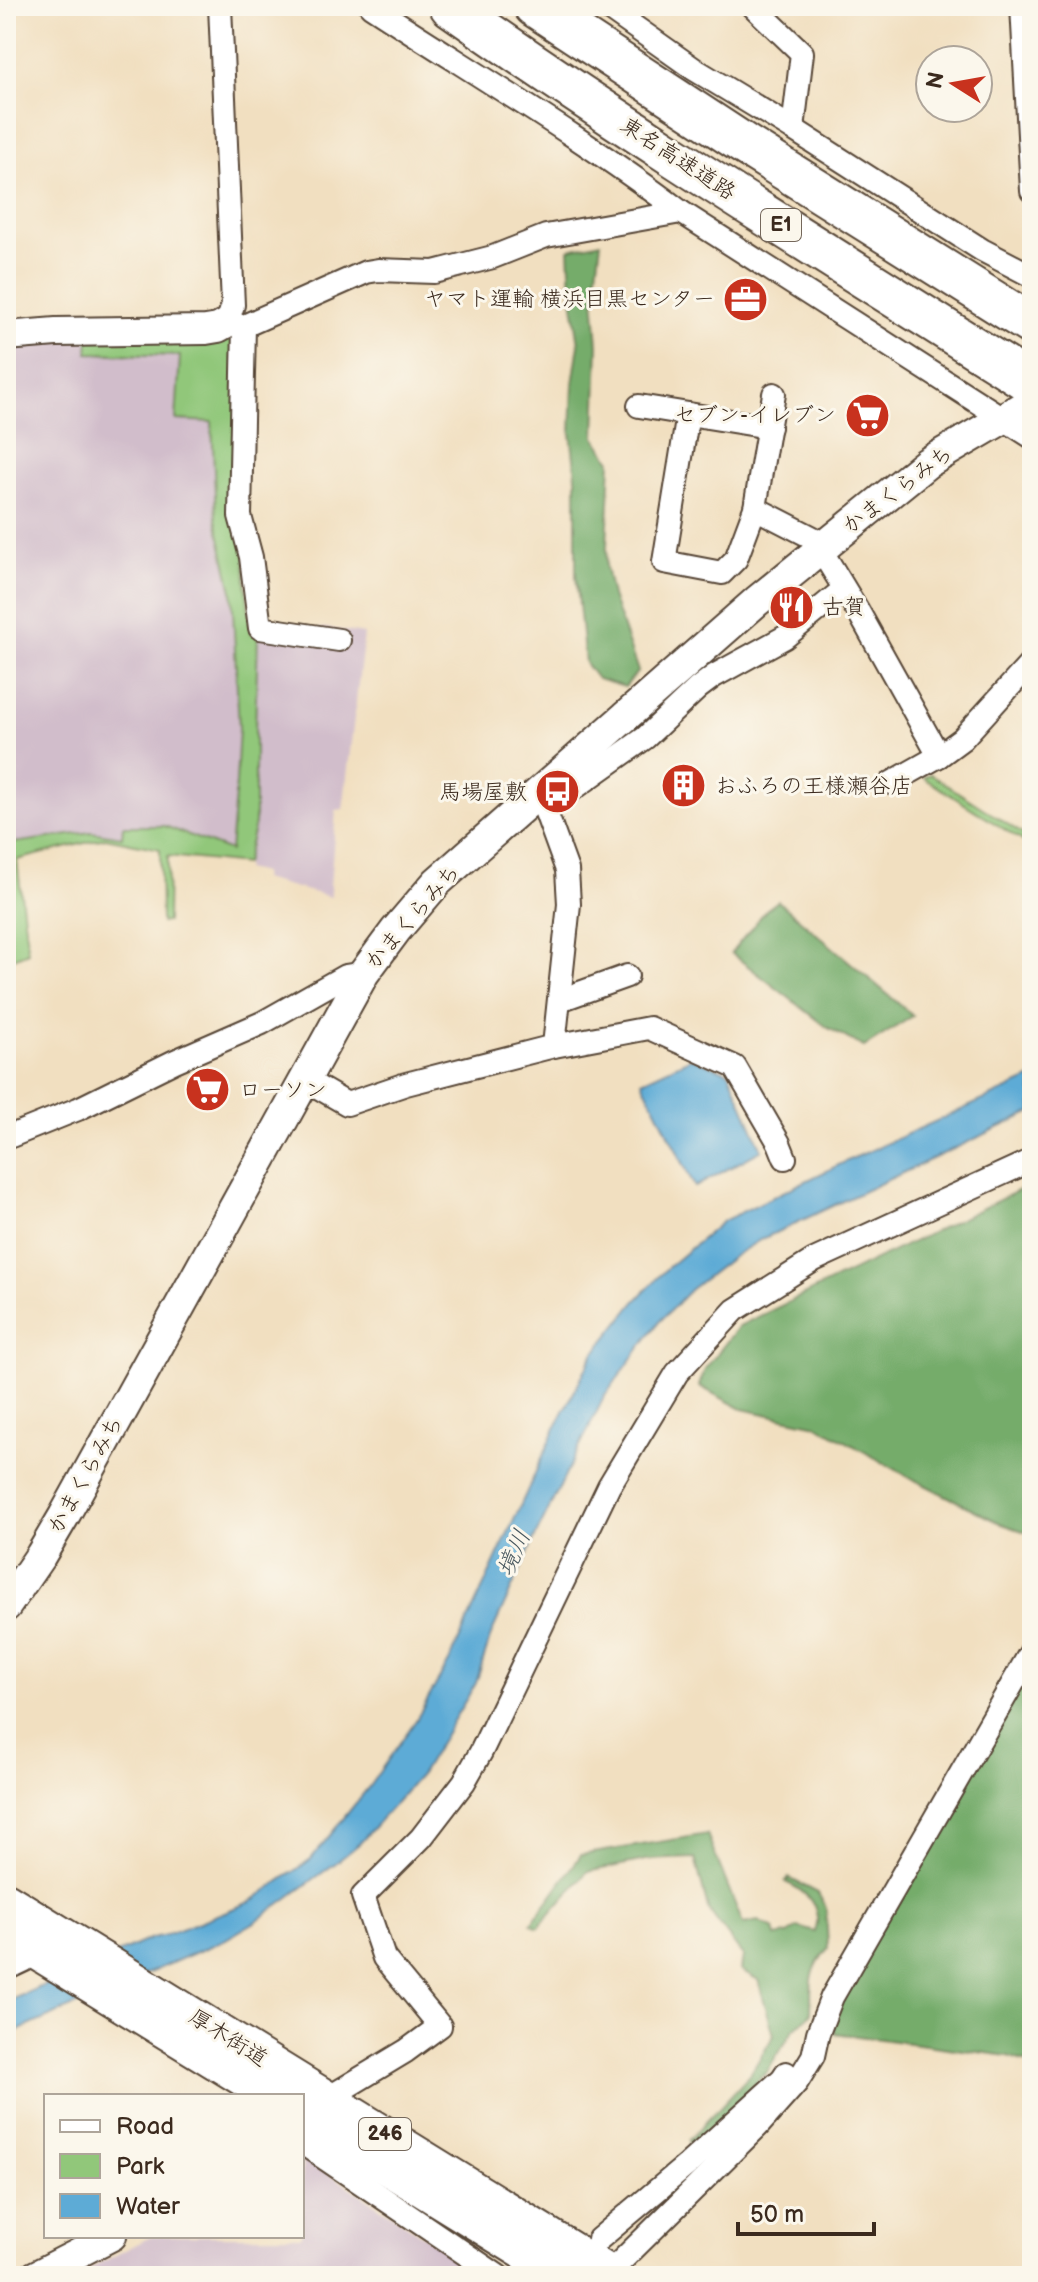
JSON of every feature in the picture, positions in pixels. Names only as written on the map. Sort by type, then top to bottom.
[{"type":"highway","name":"東名高速道路","points":[[450,6],[719,186],[1020,402]]},
{"type":"highway","name":"E1","points":[[534,6],[747,146],[1032,325]]},
{"type":"highway","name":"厚木街道","points":[[6,1901],[33,1953],[143,2000],[272,2094]]},
{"type":"highway","name":"厚木街道","points":[[143,2000],[270,2094]]},
{"type":"highway","name":"厚木街道","points":[[310,2122],[611,2275]]},
{"type":"highway","name":"厚木街道","points":[[310,2122],[564,2276]]},
{"type":"main road","name":"かまくらみち","points":[[6,1606],[64,1516],[364,973],[396,930],[437,882],[542,800],[757,601],[927,463],[1020,402]]},
{"type":"street","points":[[220,6],[235,324],[240,516],[251,557],[260,628],[339,640]]},
{"type":"street","points":[[371,6],[555,123],[681,212],[1020,402],[1032,437]]},
{"type":"street","points":[[605,6],[694,69],[982,250],[1032,276]]},
{"type":"street","points":[[1022,6],[1032,191]]},
{"type":"street","points":[[761,10],[802,53],[793,129]]},
{"type":"street","points":[[6,336],[218,328],[366,272],[434,272],[493,257],[546,236],[681,212]]},
{"type":"street","points":[[688,414],[664,562],[722,573],[736,559],[755,508],[774,394]]},
{"type":"street","points":[[639,406],[769,427]]},
{"type":"street","points":[[755,508],[824,547],[844,589],[939,756]]},
{"type":"street","points":[[554,1046],[569,893],[567,870],[542,800],[645,738],[714,676],[785,637],[844,589]]},
{"type":"street","points":[[891,783],[962,739],[1032,662]]},
{"type":"street","points":[[6,1138],[78,1109],[175,1061],[262,1023],[345,976],[364,973]]},
{"type":"street","points":[[560,1000],[627,976]]},
{"type":"street","points":[[304,1079],[347,1104],[406,1084],[554,1046],[649,1028],[735,1067],[785,1158]]},
{"type":"street","points":[[498,2276],[310,2122],[338,2092],[406,2051],[440,2026],[384,1958],[363,1896],[421,1838],[464,1782],[609,1486],[677,1373],[735,1310],[814,1260],[1032,1160]]},
{"type":"street","points":[[611,2275],[629,2250],[757,2127],[797,2082],[813,2056],[818,2033],[845,1973],[1032,1650]]},
{"type":"street","points":[[599,2239],[782,2079],[818,2033]]},
{"type":"street","points":[[34,2276],[108,2238]]},
{"type":"shaded area","points":[[89,338],[89,353],[180,356],[176,419],[212,422],[216,519],[232,591],[239,728],[230,852],[165,826],[123,826],[123,837],[91,832],[6,844],[6,345]]},
{"type":"shaded area","points":[[326,628],[364,634],[343,810],[336,810],[331,897],[262,879],[263,873],[245,869],[255,824],[258,635]]},
{"type":"shaded area","points":[[307,2159],[485,2276],[76,2276],[148,2238],[304,2238],[304,2160]]},
{"type":"green space","points":[[601,242],[594,296],[598,345],[595,437],[611,461],[606,567],[612,596],[638,671],[625,687],[597,679],[585,663],[576,576],[576,477],[571,433],[579,344],[571,291],[569,249]]},
{"type":"green space","points":[[236,335],[246,582],[251,633],[258,635],[255,824],[245,864],[168,856],[167,922],[161,923],[160,849],[105,838],[17,860],[28,952],[6,961],[6,908],[12,898],[6,894],[10,878],[6,875],[6,844],[91,832],[122,837],[123,826],[165,826],[230,851],[239,728],[232,591],[216,519],[212,422],[176,420],[180,356],[88,353],[89,338]]},
{"type":"green space","points":[[930,774],[1032,840],[1032,847],[924,778]]},
{"type":"green space","points":[[778,901],[913,1016],[864,1047],[828,1028],[731,953],[766,910]]},
{"type":"green space","points":[[1032,1184],[1032,1534],[1002,1524],[909,1477],[817,1425],[742,1409],[699,1386],[705,1369],[739,1326]]},
{"type":"green space","points":[[1032,1652],[1032,2064],[1008,2056],[835,2033],[832,1997]]},
{"type":"green space","points":[[707,1834],[743,1924],[758,1921],[774,1929],[776,1936],[798,1927],[815,1932],[817,1920],[814,1906],[801,1891],[785,1882],[789,1878],[818,1893],[826,1908],[828,1948],[814,1972],[811,2014],[794,2029],[767,2072],[690,2146],[689,2140],[749,2076],[774,2035],[758,1980],[741,1970],[743,1956],[708,1909],[695,1858],[646,1860],[587,1872],[538,1928],[531,1924],[581,1855]]},
{"type":"water","points":[[691,1058],[729,1072],[762,1150],[695,1187],[642,1081]]},
{"type":"water","name":"境川","points":[[1032,1078],[1032,1112],[760,1240],[690,1290],[659,1322],[604,1397],[492,1632],[476,1683],[421,1774],[360,1843],[255,1922],[224,1940],[6,2036],[6,2002],[152,1938],[250,1902],[311,1859],[368,1788],[416,1720],[450,1660],[560,1419],[593,1355],[666,1269],[723,1221]]},
{"type":"place","name":"ヤマト運輸 横浜目黒センター","points":[[746,299]]},
{"type":"place","name":"セブン-イレブン","points":[[867,415]]},
{"type":"place","name":"古賀","points":[[791,607]]},
{"type":"place","name":"おふろの王様瀬谷店","points":[[684,786]]},
{"type":"place","name":"馬場屋敷","points":[[558,792]]},
{"type":"place","name":"ローソン","points":[[208,1090]]}]
